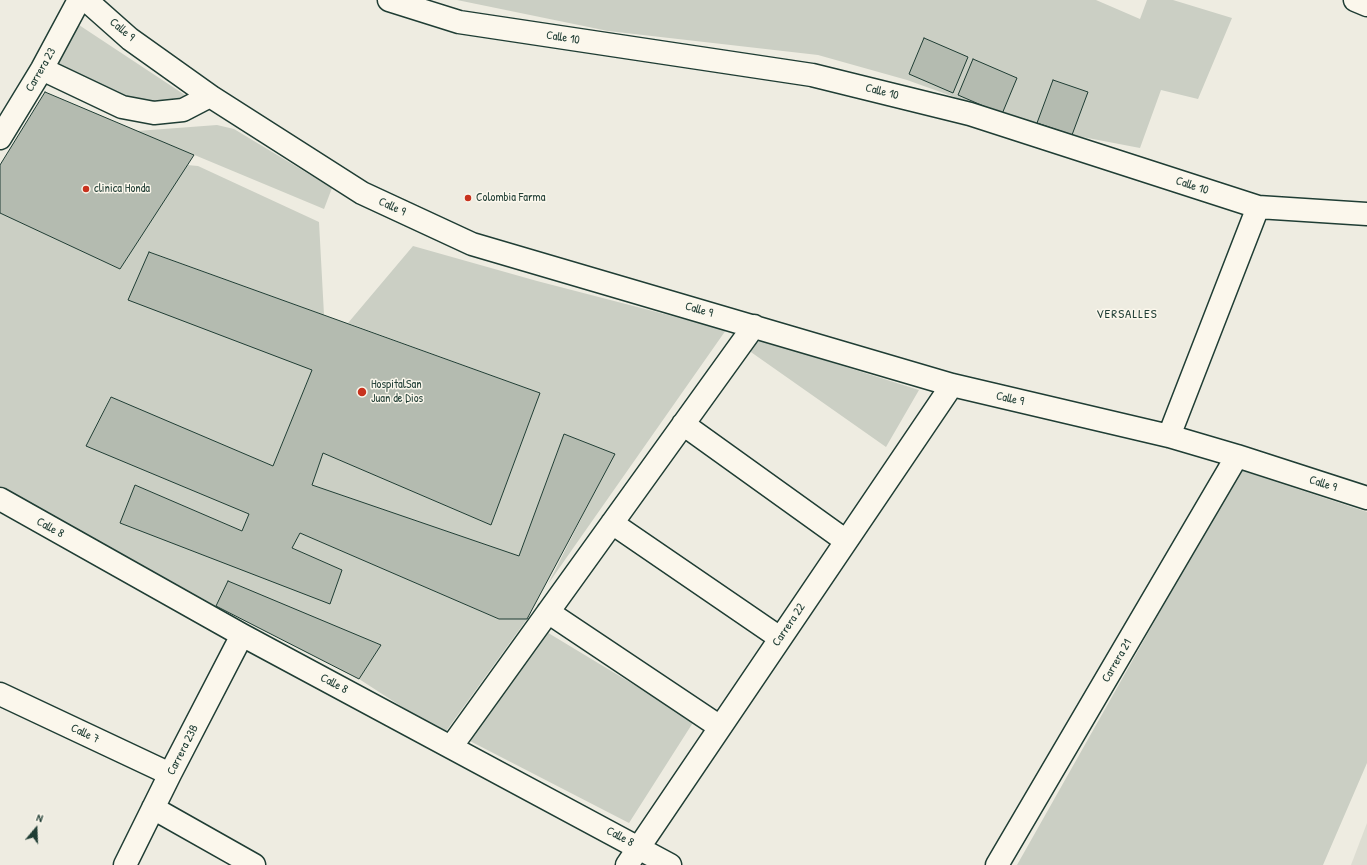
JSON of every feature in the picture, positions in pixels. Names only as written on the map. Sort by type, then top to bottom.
[{"type":"street","name":"Carrera 23","points":[[0,138],[42,69],[79,0]]},
{"type":"street","name":"Calle 9","points":[[86,0],[130,39],[210,96],[362,193],[472,244],[952,385],[1169,436],[1237,456],[1367,498]]},
{"type":"street","name":"Calle 10","points":[[389,0],[459,22],[812,75],[970,114],[1258,207],[1367,214]]},
{"type":"street","points":[[1354,0],[1367,5]]},
{"type":"street","points":[[42,69],[122,107],[154,113],[183,110],[210,96]]},
{"type":"street","points":[[1169,436],[1258,207]]},
{"type":"street","points":[[451,747],[754,326]]},
{"type":"street","name":"Carrera 22","points":[[633,856],[952,385]]},
{"type":"street","points":[[683,424],[846,541]]},
{"type":"street","name":"Carrera 21","points":[[997,865],[1237,456]]},
{"type":"street","name":"Calle 8","points":[[0,499],[242,635],[451,747],[633,856],[670,865]]},
{"type":"street","points":[[612,523],[780,638]]},
{"type":"street","points":[[548,612],[720,726]]},
{"type":"street","name":"Carrera 23B","points":[[125,865],[242,635]]},
{"type":"street","name":"Calle 7","points":[[0,694],[170,774]]},
{"type":"street","points":[[153,808],[254,865]]},
{"type":"shaded area","points":[[457,0],[1096,0],[1140,19],[1147,0],[1173,0],[1232,18],[1198,99],[1161,90],[1140,148],[1072,135],[1002,114],[907,80],[818,55],[608,31]]},
{"type":"shaded area","points":[[79,25],[188,97],[184,104],[118,101],[49,65]]},
{"type":"shaded area","points":[[217,125],[234,129],[332,188],[324,209],[137,131]]},
{"type":"shaded area","points":[[187,165],[198,166],[319,222],[324,315],[150,252],[312,370],[273,466],[110,397],[87,446],[249,514],[242,531],[135,485],[120,523],[330,603],[342,570],[292,548],[300,533],[499,619],[527,619],[444,734],[359,679],[381,645],[228,582],[216,606],[0,486],[0,213],[120,269]]},
{"type":"shaded area","points":[[413,246],[537,281],[726,330],[548,584],[614,454],[564,434],[519,556],[312,485],[323,453],[491,525],[540,393],[348,323]]},
{"type":"shaded area","points":[[760,340],[919,390],[886,447],[748,350]]},
{"type":"shaded area","points":[[1240,470],[1367,512],[1367,763],[1323,865],[1017,865]]},
{"type":"shaded area","points":[[545,631],[694,721],[629,823],[466,739]]},
{"type":"shaded area","points":[[1367,823],[1367,865],[1351,865]]},
{"type":"building","points":[[924,38],[968,57],[953,93],[909,74]]},
{"type":"building","points":[[973,59],[1017,78],[1002,114],[958,95]]},
{"type":"building","points":[[1053,80],[1088,92],[1072,135],[1037,123]]},
{"type":"building","name":"clinica Honda","points":[[45,92],[194,155],[120,269],[0,213],[0,165]]},
{"type":"building","points":[[149,252],[540,393],[491,525],[323,453],[312,485],[519,556],[564,434],[615,454],[527,619],[499,619],[300,533],[292,548],[342,570],[330,604],[120,523],[135,485],[242,531],[249,514],[86,446],[111,397],[273,466],[312,370],[128,300]]},
{"type":"building","points":[[228,581],[381,645],[359,679],[216,606]]},
{"type":"place","name":"clinica Honda","points":[[86,189]]},
{"type":"place","name":"Colombia Farma","points":[[468,198]]},
{"type":"place","name":"HospitalSan Juan de Dios","points":[[362,392]]},
{"type":"district","name":"VERSALLES","points":[[1127,315]]}]
